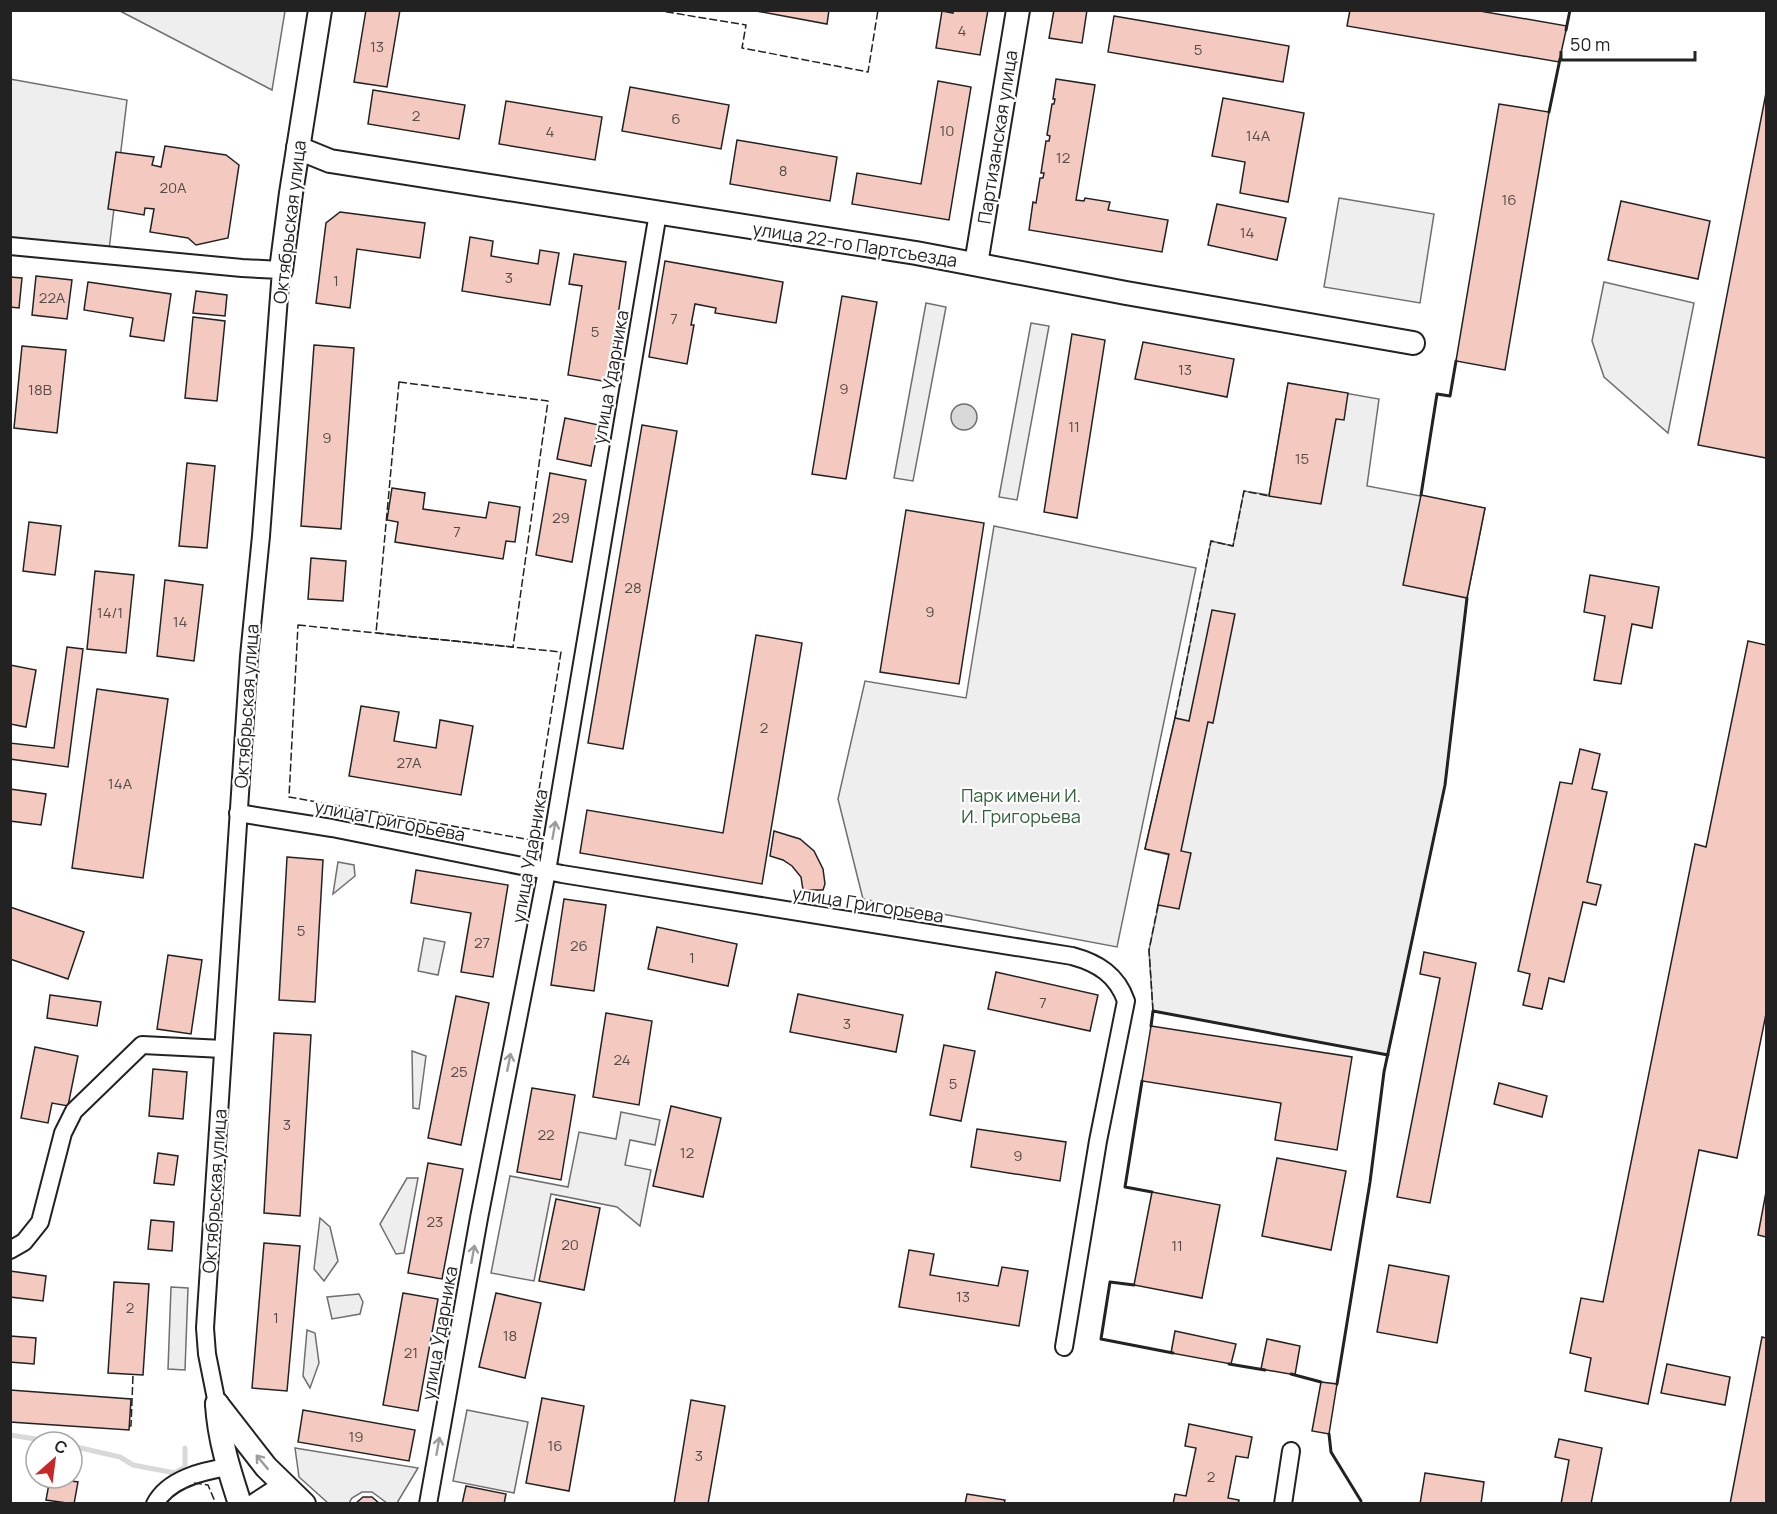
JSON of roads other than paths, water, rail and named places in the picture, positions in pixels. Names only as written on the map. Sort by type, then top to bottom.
[{"type":"street","name":"Октябрьская улица","points":[[240,1503],[218,1431],[217,1404],[207,1354],[205,1328],[238,813],[281,270],[320,10]]},
{"type":"street","name":"Партизанская улица","points":[[976,264],[1018,10]]},
{"type":"street","name":"улица 22-го Партсъезда","points":[[298,148],[330,161],[976,264],[1126,293],[1413,343]]},
{"type":"street","name":"улица Ударника","points":[[428,1503],[479,1218],[547,870],[658,213]]},
{"type":"street","points":[[10,246],[281,270]]},
{"type":"street","name":"улица Григорьева","points":[[238,813],[332,828],[547,870],[1072,956],[1087,960],[1107,971],[1122,988],[1126,1001],[1098,1141],[1064,1347]]},
{"type":"street","points":[[10,1250],[24,1242],[40,1222],[63,1133],[74,1111],[142,1045],[223,1049]]},
{"type":"street","name":"Октябрьская улица","points":[[217,1404],[266,1467],[303,1503]]},
{"type":"street","points":[[1283,1503],[1291,1451]]},
{"type":"street","points":[[155,1503],[164,1491],[180,1481],[205,1470],[228,1467]]},
{"type":"street","points":[[257,1503],[277,1491],[303,1503]]},
{"type":"waterway","points":[[10,1435],[24,1437]]},
{"type":"waterway","points":[[84,1449],[120,1457],[133,1465],[175,1473],[185,1467],[185,1448]]},
{"type":"park label","name":"Парк имени И. И. Григорьева","points":[[1021,805]]}]
